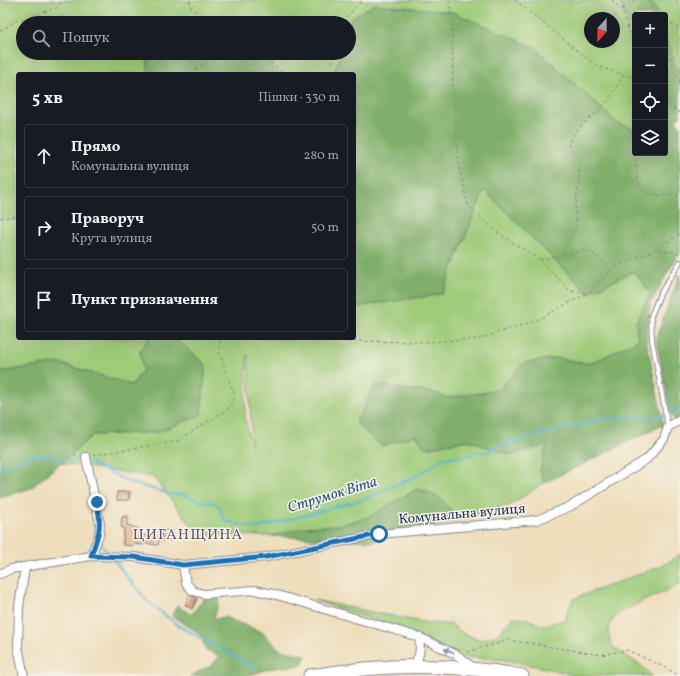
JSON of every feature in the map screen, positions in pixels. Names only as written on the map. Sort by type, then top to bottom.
[{"type":"highway","points":[[310,676],[368,669],[412,667],[476,669],[522,676]]},
{"type":"street","points":[[668,427],[680,420]]},
{"type":"street","name":"Комунальна вулиця","points":[[0,574],[11,570],[91,556],[134,557],[183,565],[266,557],[379,534],[537,520],[571,506],[647,459],[664,439],[668,427]]},
{"type":"street","points":[[86,457],[100,524],[99,535],[91,556]]},
{"type":"street","points":[[183,565],[186,583],[193,591],[204,594],[255,590],[277,595],[419,638],[457,655],[476,669]]},
{"type":"street","points":[[24,676],[18,647],[18,632],[19,606],[25,568]]},
{"type":"street","points":[[412,667],[418,659],[420,651],[419,638]]},
{"type":"lane","points":[[668,427],[652,340],[651,316],[660,294],[680,262]]},
{"type":"path","points":[[31,16],[57,8],[63,0]]},
{"type":"path","points":[[190,0],[191,8],[202,16]]},
{"type":"path","points":[[348,16],[362,0]]},
{"type":"path","points":[[449,0],[452,21],[453,94],[458,166],[468,205],[495,231],[540,260],[570,291],[588,293]]},
{"type":"path","points":[[515,0],[589,60],[602,68],[632,77]]},
{"type":"path","points":[[612,0],[622,10],[634,48]]},
{"type":"path","points":[[622,10],[637,0]]},
{"type":"path","points":[[649,0],[652,12]]},
{"type":"path","points":[[0,31],[16,21]]},
{"type":"path","points":[[668,25],[673,24],[680,30]]},
{"type":"path","points":[[666,48],[670,61],[677,70],[680,83]]},
{"type":"path","points":[[193,72],[209,60]]},
{"type":"path","points":[[270,60],[281,72]]},
{"type":"path","points":[[329,72],[333,60]]},
{"type":"path","points":[[563,254],[576,228],[575,212],[580,166],[577,156],[568,145],[571,137],[590,116],[604,105],[624,75]]},
{"type":"path","points":[[668,104],[680,113]]},
{"type":"path","points":[[636,156],[637,174],[641,187],[652,194],[671,194],[680,197]]},
{"type":"path","points":[[0,218],[16,216]]},
{"type":"path","points":[[346,340],[425,342],[478,339],[536,320],[588,293],[614,267],[657,248],[680,234]]},
{"type":"path","points":[[657,248],[680,254]]},
{"type":"path","points":[[540,260],[585,250],[597,256],[610,271]]},
{"type":"path","points":[[74,454],[86,457],[178,441],[229,408],[235,396],[219,352],[220,340]]},
{"type":"path","points":[[457,655],[509,640],[601,655],[627,650],[668,669],[678,676]]},
{"type":"green space","points":[[0,0],[619,0],[632,28],[632,128],[617,123],[534,47],[356,18],[356,16],[16,16],[16,60],[148,60],[148,69],[150,72],[16,72],[16,340],[148,340],[140,351],[143,370],[132,385],[58,363],[0,372]]},
{"type":"green space","points":[[619,0],[652,0],[656,12],[632,12],[632,28]]},
{"type":"green space","points":[[652,0],[680,0],[680,75],[668,46],[668,12],[656,12]]},
{"type":"green space","points":[[375,4],[452,12],[534,47],[617,123],[632,128],[632,156],[668,156],[668,46],[680,75],[680,116],[675,120],[680,125],[680,254],[678,254],[650,304],[646,339],[664,427],[660,426],[544,483],[540,471],[547,445],[511,455],[467,440],[425,448],[416,435],[382,446],[356,423],[375,385],[436,393],[445,398],[499,390],[524,363],[557,358],[590,364],[638,340],[636,323],[650,293],[634,271],[588,293],[484,190],[442,294],[356,307],[356,72],[335,72],[339,60],[356,60],[356,16],[354,16]]},
{"type":"green space","points":[[148,60],[265,60],[276,72],[150,72],[148,69]]},
{"type":"green space","points":[[265,60],[339,60],[335,72],[276,72]]},
{"type":"green space","points":[[484,190],[588,293],[634,271],[650,293],[636,323],[638,340],[590,364],[557,358],[525,363],[499,391],[445,398],[436,393],[416,435],[425,448],[467,440],[511,455],[547,444],[540,471],[544,483],[510,505],[458,519],[436,496],[417,489],[369,517],[339,525],[307,527],[272,536],[199,535],[153,477],[61,463],[93,435],[158,432],[206,365],[177,340],[356,340],[356,307],[442,294]],"holes":[[[247,355],[248,355],[252,446],[245,419]]]},
{"type":"green space","points":[[680,274],[680,417],[674,420],[670,410],[656,338]]},
{"type":"green space","points":[[148,340],[177,340],[206,365],[201,415],[158,432],[93,435],[31,488],[0,498],[0,372],[58,363],[132,385],[143,370],[140,351]]},
{"type":"green space","points":[[417,489],[436,496],[458,519],[373,541],[272,536],[307,527],[339,525],[369,517]]},
{"type":"green space","points":[[680,554],[680,584],[624,610],[612,621],[608,633],[613,647],[643,667],[652,676],[575,676],[555,670],[505,660],[465,657],[401,629],[313,600],[427,623],[451,624],[464,634],[482,640],[497,635],[513,617],[528,619],[542,626],[565,620],[573,599],[664,565]]},
{"type":"green space","points":[[206,596],[220,598],[214,619],[225,617],[262,632],[280,650],[306,655],[302,665],[272,668],[247,676],[190,676],[211,666],[220,656],[206,650],[200,634],[172,616],[177,605],[191,615]]},
{"type":"building","points":[[117,492],[129,492],[129,500],[117,500]]},
{"type":"building","points":[[122,517],[128,517],[127,525],[139,529],[138,534],[159,538],[158,545],[143,543],[143,545],[123,545],[124,528],[121,527]]},
{"type":"building","points":[[162,530],[172,531],[170,540],[161,539]]},
{"type":"building","points":[[190,595],[197,598],[192,609],[185,605]]},
{"type":"waterway","name":"Струмок Віта","points":[[89,462],[129,482],[173,495],[182,494],[199,501],[214,503],[219,506],[225,521],[257,528],[365,499],[420,474],[443,458],[470,455],[475,452],[486,452],[500,445],[600,419],[659,417],[680,409]]},
{"type":"waterway","name":"Струмок Віта","points":[[0,471],[20,460],[36,455],[85,461]]},
{"type":"waterway","points":[[101,544],[109,554]]},
{"type":"waterway","points":[[113,559],[147,601],[179,626],[256,668]]},
{"type":"district","name":"ЦИГАНЩИНА","points":[[188,534]]},
{"type":"route","points":[[97,502],[100,519],[100,531],[91,556],[134,557],[183,565],[200,562],[266,557],[379,534]]}]
